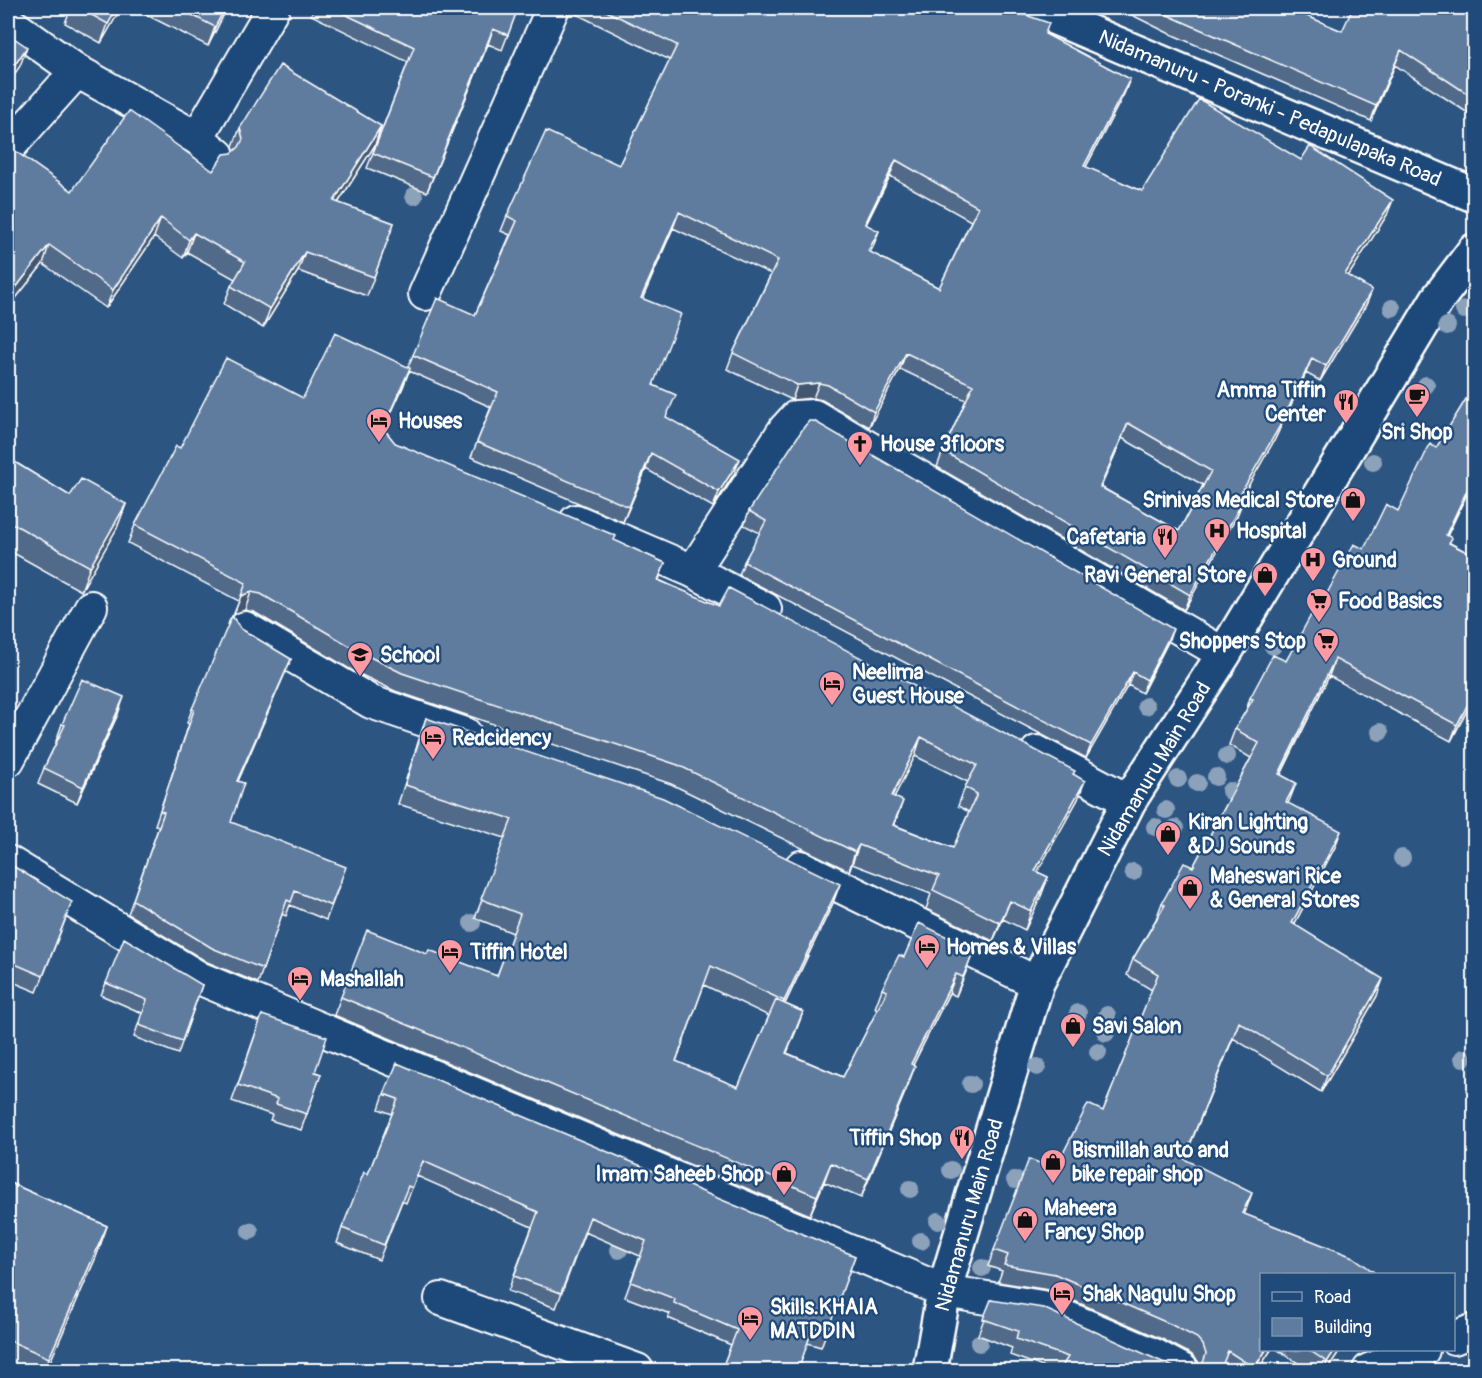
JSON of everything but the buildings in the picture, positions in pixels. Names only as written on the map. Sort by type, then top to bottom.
[{"type":"main road","name":"Nidamanuru - Poranki - Pedapulapaka Road","points":[[1032,8],[1474,195]]},
{"type":"main road","name":"Nidamanuru Main Road","points":[[930,1371],[944,1291],[1037,983],[1129,801],[1224,654],[1437,300],[1473,258]]},
{"type":"street","points":[[8,22],[77,71],[207,147],[273,8]]},
{"type":"street","points":[[425,294],[553,8]]},
{"type":"street","points":[[8,148],[77,71]]},
{"type":"street","points":[[693,571],[785,429],[796,417],[814,416],[1224,654]]},
{"type":"street","points":[[550,510],[693,571],[787,620]]},
{"type":"street","points":[[8,760],[91,607]]},
{"type":"street","points":[[245,627],[371,702],[495,743]]},
{"type":"street","points":[[1015,741],[1129,801]]},
{"type":"street","points":[[770,852],[1037,983]]},
{"type":"street","points":[[8,862],[199,978],[944,1291],[1042,1307],[1156,1356],[1182,1371]]},
{"type":"street","points":[[441,1299],[637,1371]]},
{"type":"street","points":[[1455,1338],[1474,1330]]},
{"type":"street","points":[[1369,1371],[1420,1351]]},
{"type":"place","name":"Sri Shop","points":[[1417,419]]},
{"type":"place","name":"Amma Tiffin Center","points":[[1346,425]]},
{"type":"place","name":"Houses","points":[[379,444]]},
{"type":"place","name":"House 3floors","points":[[860,467]]},
{"type":"place","name":"Srinivas Medical Store","points":[[1353,523]]},
{"type":"place","name":"Hospital","points":[[1217,554]]},
{"type":"place","name":"Cafetaria","points":[[1165,560]]},
{"type":"place","name":"Ground","points":[[1313,583]]},
{"type":"place","name":"Ravi General Store","points":[[1265,598]]},
{"type":"place","name":"Food Basics","points":[[1319,624]]},
{"type":"place","name":"Shoppers Stop","points":[[1326,664]]},
{"type":"place","name":"School","points":[[360,678]]},
{"type":"place","name":"Neelima Guest House","points":[[832,707]]},
{"type":"place","name":"Redcidency","points":[[433,761]]},
{"type":"place","name":"Kiran Lighting &DJ Sounds","points":[[1168,857]]},
{"type":"place","name":"Maheswari Rice & General Stores","points":[[1190,911]]},
{"type":"place","name":"Homes & Villas","points":[[927,970]]},
{"type":"place","name":"Tiffin Hotel","points":[[450,975]]},
{"type":"place","name":"Mashallah","points":[[300,1002]]},
{"type":"place","name":"Savi Salon","points":[[1073,1049]]},
{"type":"place","name":"Tiffin Shop","points":[[962,1161]]},
{"type":"place","name":"Bismillah auto and bike repair shop","points":[[1053,1185]]},
{"type":"place","name":"Imam Saheeb Shop","points":[[784,1197]]},
{"type":"place","name":"Maheera Fancy Shop","points":[[1025,1243]]},
{"type":"place","name":"Shak Nagulu Shop","points":[[1062,1317]]},
{"type":"place","name":"Skills.KHAIA MATDDIN","points":[[750,1342]]}]
